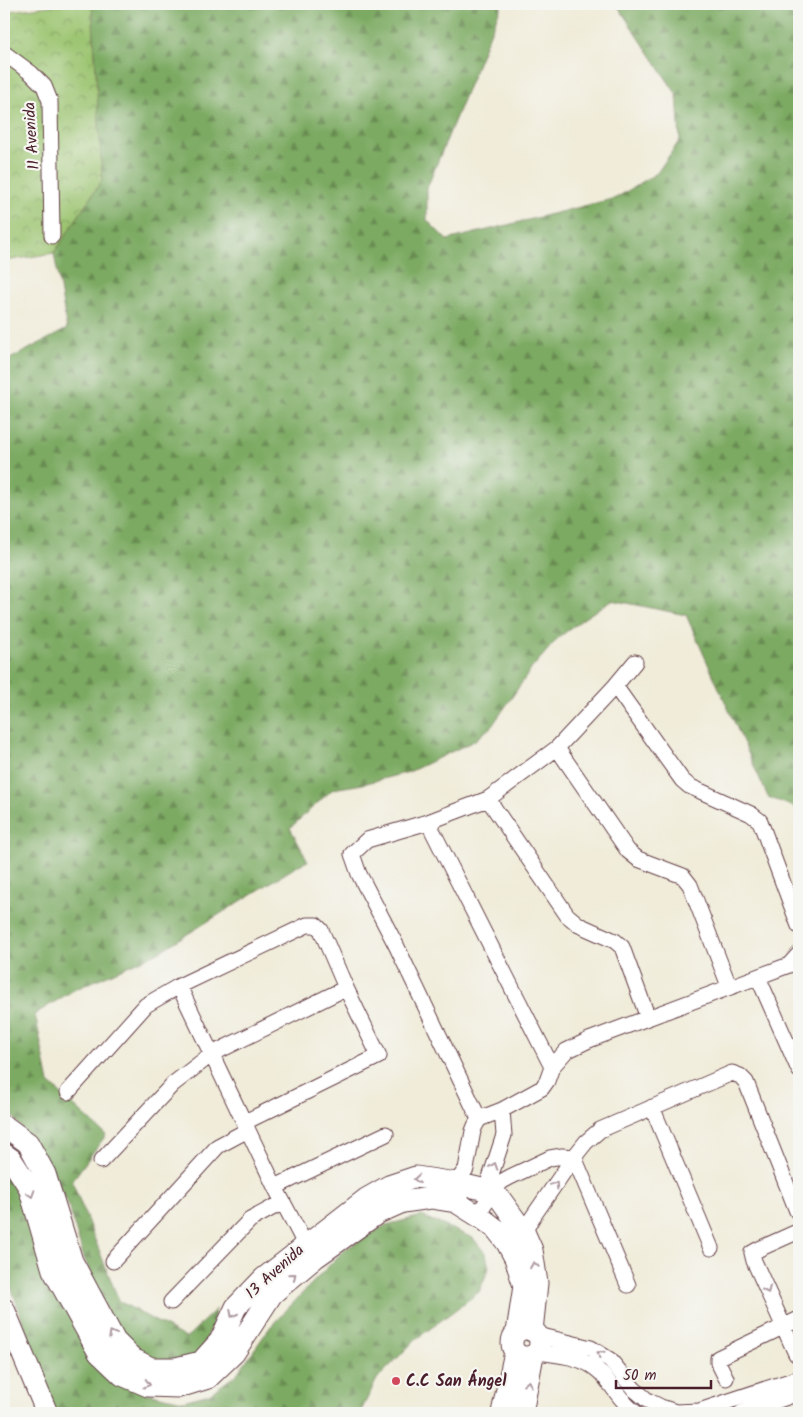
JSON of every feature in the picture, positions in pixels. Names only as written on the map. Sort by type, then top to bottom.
[{"type":"street","name":"11 Avenida","points":[[4,53],[31,73],[44,86],[50,101],[52,236]]},
{"type":"street","points":[[479,1119],[396,945],[359,874],[352,854],[367,840],[428,822],[488,800],[557,748],[635,662]]},
{"type":"street","points":[[615,686],[682,780],[689,786],[751,814],[760,821],[799,926]]},
{"type":"street","points":[[557,748],[628,851],[638,859],[683,876],[690,885],[729,986]]},
{"type":"street","points":[[488,800],[567,915],[579,925],[615,941],[622,947],[648,1018]]},
{"type":"street","points":[[428,822],[552,1067]]},
{"type":"street","points":[[68,1092],[146,1005],[179,986],[307,925],[316,924],[321,930],[346,988],[379,1056],[247,1126],[218,1146],[113,1261]]},
{"type":"street","points":[[456,1183],[466,1169],[473,1131],[479,1119],[502,1110],[542,1088],[547,1081],[552,1067],[566,1051],[589,1040],[729,986],[789,965],[799,954]]},
{"type":"street","points":[[758,977],[799,1070]]},
{"type":"street","points":[[179,986],[275,1187],[311,1251]]},
{"type":"street","points":[[101,1162],[174,1084],[212,1054],[346,988]]},
{"type":"street","points":[[516,1238],[574,1157],[586,1142],[600,1130],[732,1073],[740,1076],[746,1082],[797,1211]]},
{"type":"street","points":[[652,1107],[711,1248]]},
{"type":"street","points":[[490,1192],[504,1136],[502,1110]]},
{"type":"street","name":"13 Avenida","points":[[4,1127],[28,1143],[45,1174],[72,1261],[115,1341],[133,1359],[151,1368],[176,1368],[201,1362],[220,1341],[236,1307],[264,1278],[311,1251],[339,1230],[366,1199],[389,1186],[416,1177],[456,1183],[490,1192],[501,1200],[516,1238],[515,1258],[524,1286],[529,1343],[522,1413]]},
{"type":"street","points":[[275,1187],[386,1134]]},
{"type":"street","name":"13 Avenida","points":[[4,1154],[11,1159],[29,1186],[53,1270],[99,1353],[122,1375],[148,1386],[179,1387],[208,1378],[234,1354],[272,1294],[311,1251]]},
{"type":"street","points":[[476,1215],[490,1192],[501,1182],[550,1158],[574,1157]]},
{"type":"street","points":[[574,1157],[628,1284]]},
{"type":"street","name":"13 Avenida","points":[[339,1230],[403,1202],[431,1198],[456,1202],[496,1230],[516,1238]]},
{"type":"street","points":[[171,1302],[250,1220],[283,1202]]},
{"type":"street","points":[[796,1354],[752,1254],[799,1231]]},
{"type":"street","points":[[4,1309],[47,1413]]},
{"type":"street","points":[[726,1378],[718,1358],[799,1319]]},
{"type":"street","points":[[529,1343],[551,1337],[591,1348],[610,1360],[634,1389],[647,1400],[676,1412],[750,1408],[799,1393]]},
{"type":"street","points":[[529,1343],[583,1360],[599,1371],[629,1408],[636,1413]]},
{"type":"street","name":"13 Avenida","points":[[502,1413],[529,1343]]},
{"type":"street","points":[[750,1408],[799,1378]]},
{"type":"green space","points":[[63,4],[92,4],[102,180],[54,253],[5,261],[4,12]]},
{"type":"green space","points":[[92,4],[502,4],[427,188],[427,220],[447,240],[616,198],[657,173],[680,140],[677,95],[618,4],[799,4],[799,809],[768,797],[686,615],[612,600],[558,638],[532,668],[492,726],[474,741],[409,772],[363,784],[333,789],[290,828],[308,861],[157,953],[74,990],[35,1014],[49,1083],[106,1135],[72,1181],[119,1301],[186,1338],[216,1309],[208,1335],[195,1359],[162,1364],[135,1349],[115,1331],[83,1255],[69,1207],[49,1166],[4,1104],[4,362],[67,329],[54,253],[102,180]]},
{"type":"green space","points":[[4,1174],[8,1177],[33,1225],[147,1393],[183,1401],[209,1394],[236,1375],[271,1326],[344,1250],[386,1225],[422,1216],[473,1238],[486,1254],[489,1268],[479,1292],[415,1340],[377,1379],[360,1413],[56,1413],[44,1385],[4,1266]]},
{"type":"green space","points":[[799,1403],[799,1413],[769,1413],[773,1411]]},
{"type":"place","name":"C.C San Ángel","points":[[396,1381]]}]
